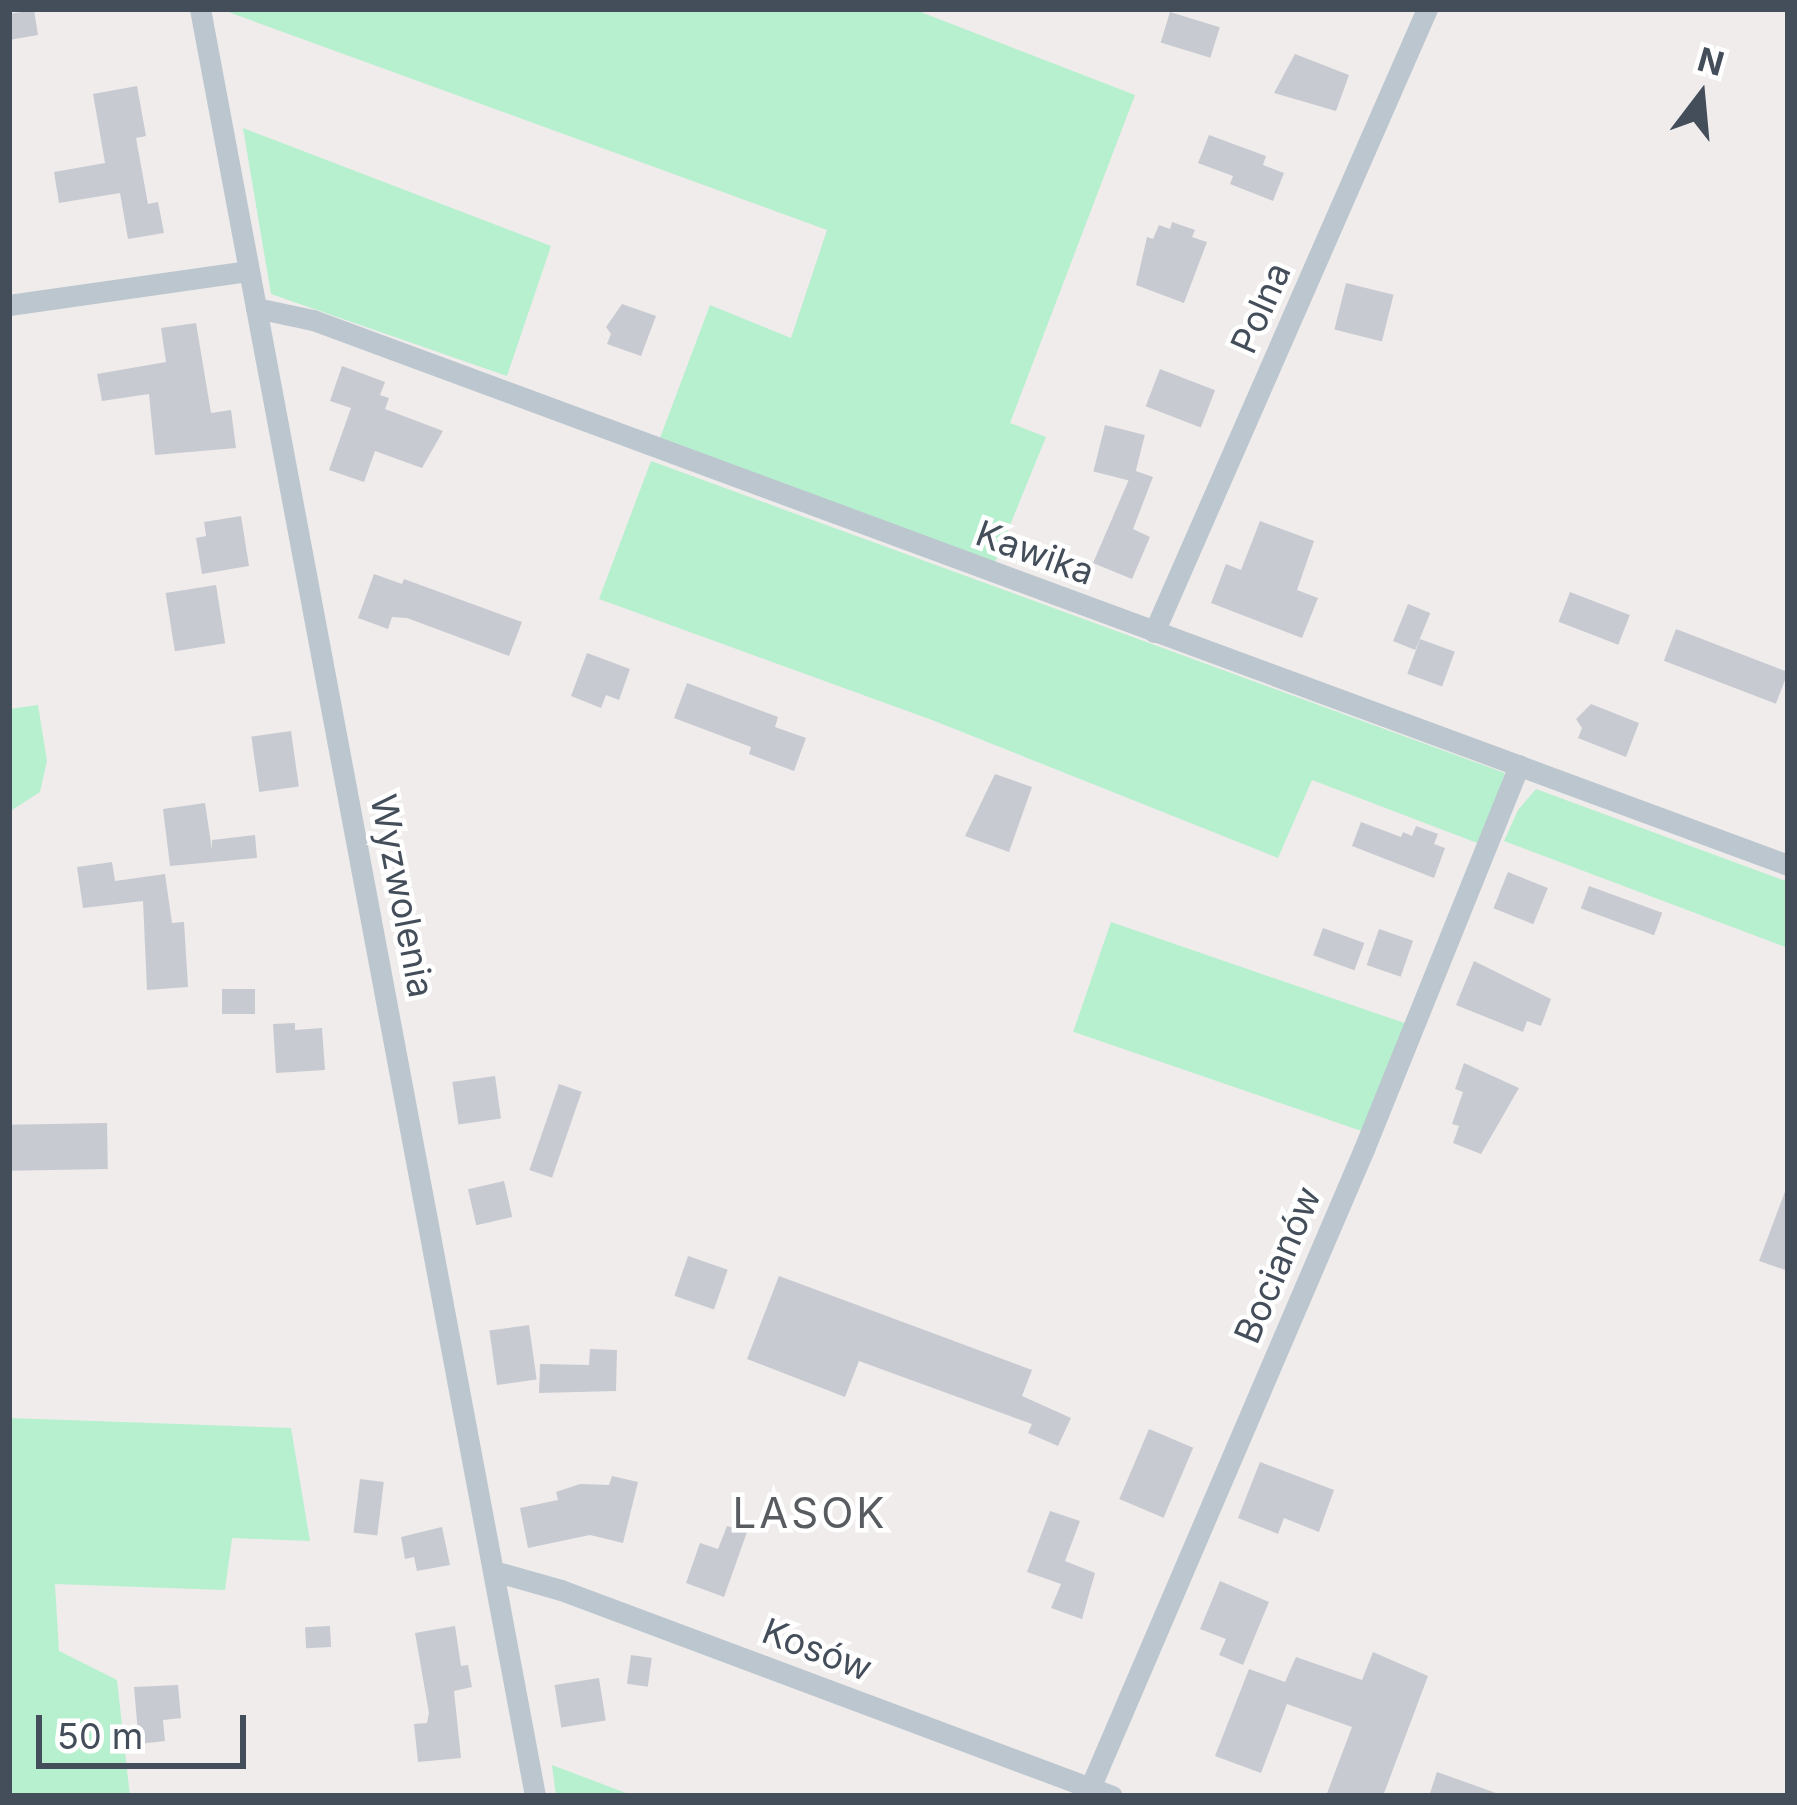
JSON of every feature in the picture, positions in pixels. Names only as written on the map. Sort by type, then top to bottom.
[{"type":"street","name":"Wyzwolenia","points":[[200,9],[497,1572],[535,1796]]},
{"type":"street","name":"Polna","points":[[1154,632],[1427,9]]},
{"type":"street","points":[[9,305],[249,271]]},
{"type":"street","name":"Kawika","points":[[256,308],[313,320],[1788,866]]},
{"type":"street","name":"Bocianów","points":[[1090,1788],[1407,1046],[1519,765]]},
{"type":"street","name":"Kosów","points":[[497,1572],[561,1590],[1112,1796]]},
{"type":"green space","points":[[220,9],[913,9],[1135,95],[1010,423],[1046,437],[995,562],[660,438],[710,305],[791,338],[827,230]]},
{"type":"green space","points":[[243,128],[551,246],[507,376],[271,294]]},
{"type":"green space","points":[[651,461],[1505,773],[1480,844],[1312,780],[1278,858],[932,720],[599,599]]},
{"type":"green space","points":[[38,705],[47,761],[40,792],[9,812],[9,709]]},
{"type":"green space","points":[[1536,789],[1788,882],[1788,948],[1504,841],[1518,810]]},
{"type":"green space","points":[[1111,922],[1406,1024],[1368,1133],[1073,1032]]},
{"type":"green space","points":[[9,1418],[291,1428],[310,1541],[232,1538],[225,1590],[55,1584],[59,1651],[117,1680],[130,1796],[9,1796]]},
{"type":"green space","points":[[552,1765],[634,1796],[556,1796]]},
{"type":"building","points":[[34,10],[38,35],[9,40],[9,14]]},
{"type":"building","points":[[1170,12],[1220,27],[1210,58],[1161,43]]},
{"type":"building","points":[[1295,54],[1349,75],[1336,111],[1274,93]]},
{"type":"building","points":[[137,86],[146,136],[136,138],[148,204],[158,202],[164,233],[128,239],[120,193],[59,203],[54,172],[105,163],[93,94]]},
{"type":"building","points":[[1209,135],[1266,156],[1263,165],[1284,173],[1273,201],[1230,184],[1233,176],[1198,163]]},
{"type":"building","points":[[1172,222],[1195,230],[1192,237],[1207,242],[1184,303],[1136,285],[1147,237],[1153,239],[1159,225],[1170,229]]},
{"type":"building","points":[[1346,283],[1394,295],[1382,341],[1334,330]]},
{"type":"building","points":[[622,304],[656,316],[641,356],[607,344],[611,334],[606,327]]},
{"type":"building","points":[[196,323],[211,413],[231,410],[236,448],[155,455],[149,394],[102,401],[97,374],[166,362],[161,328]]},
{"type":"building","points":[[342,366],[385,382],[380,395],[389,398],[385,409],[443,431],[422,468],[375,451],[364,482],[329,470],[351,408],[330,401]]},
{"type":"building","points":[[1160,369],[1215,390],[1201,427],[1146,406]]},
{"type":"building","points":[[1105,425],[1145,435],[1133,481],[1093,472]]},
{"type":"building","points":[[1133,470],[1153,477],[1133,529],[1150,537],[1132,579],[1093,563]]},
{"type":"building","points":[[241,516],[249,566],[202,574],[196,538],[206,536],[204,522]]},
{"type":"building","points":[[1260,521],[1314,541],[1297,590],[1318,598],[1302,638],[1211,603],[1226,564],[1241,570]]},
{"type":"building","points":[[374,574],[402,584],[404,579],[522,622],[509,656],[407,618],[392,617],[388,629],[358,618]]},
{"type":"building","points":[[216,585],[225,643],[175,651],[166,593]]},
{"type":"building","points":[[1570,592],[1630,615],[1618,645],[1559,622]]},
{"type":"building","points":[[1408,604],[1430,613],[1415,650],[1393,641]]},
{"type":"building","points":[[1676,629],[1788,672],[1776,704],[1664,661]]},
{"type":"building","points":[[1420,639],[1455,652],[1442,686],[1407,674]]},
{"type":"building","points":[[587,653],[630,669],[619,700],[606,695],[601,708],[571,696]]},
{"type":"building","points":[[687,683],[778,717],[775,727],[806,738],[794,771],[749,754],[751,747],[674,718]]},
{"type":"building","points":[[1591,704],[1639,723],[1626,757],[1578,738],[1582,728],[1576,719]]},
{"type":"building","points":[[291,731],[299,786],[259,792],[251,737]]},
{"type":"building","points":[[995,774],[1032,787],[1009,852],[965,836]]},
{"type":"building","points":[[205,803],[212,850],[212,840],[255,835],[257,858],[170,866],[163,809]]},
{"type":"building","points":[[1361,822],[1401,837],[1403,832],[1412,836],[1416,826],[1438,834],[1434,844],[1445,848],[1434,878],[1352,846]]},
{"type":"building","points":[[112,862],[115,881],[165,874],[172,923],[184,922],[188,987],[147,990],[143,901],[83,908],[77,867]]},
{"type":"building","points":[[1508,872],[1548,888],[1533,924],[1493,908]]},
{"type":"building","points":[[1589,886],[1662,913],[1654,935],[1581,909]]},
{"type":"building","points":[[1323,928],[1364,943],[1354,970],[1313,955]]},
{"type":"building","points":[[1379,929],[1413,941],[1401,977],[1367,965]]},
{"type":"building","points":[[1474,961],[1551,999],[1541,1026],[1527,1021],[1523,1032],[1456,1005]]},
{"type":"building","points":[[222,989],[255,989],[255,1014],[222,1014]]},
{"type":"building","points":[[295,1023],[295,1030],[322,1028],[325,1070],[276,1073],[273,1024]]},
{"type":"building","points":[[1464,1063],[1519,1088],[1481,1154],[1453,1143],[1459,1126],[1452,1124],[1463,1092],[1455,1089]]},
{"type":"building","points":[[495,1076],[501,1119],[458,1125],[452,1082]]},
{"type":"building","points":[[559,1084],[582,1092],[552,1178],[529,1170]]},
{"type":"building","points":[[107,1123],[108,1169],[10,1171],[9,1125]]},
{"type":"building","points":[[504,1181],[512,1217],[476,1225],[468,1189]]},
{"type":"building","points":[[1788,1189],[1788,1271],[1759,1261]]},
{"type":"building","points":[[688,1256],[728,1270],[714,1309],[674,1296]]},
{"type":"building","points":[[779,1276],[1032,1370],[1022,1396],[1071,1418],[1058,1446],[1028,1433],[1032,1424],[859,1361],[845,1397],[747,1359]]},
{"type":"building","points":[[529,1325],[537,1379],[497,1385],[489,1331]]},
{"type":"building","points":[[590,1349],[617,1350],[616,1391],[539,1393],[540,1364],[589,1365]]},
{"type":"building","points":[[1149,1429],[1193,1448],[1163,1518],[1119,1499]]},
{"type":"building","points":[[1260,1462],[1334,1490],[1319,1532],[1284,1518],[1278,1534],[1238,1518]]},
{"type":"building","points":[[612,1476],[638,1482],[623,1543],[590,1535],[528,1548],[520,1508],[558,1500],[556,1492],[580,1484],[609,1485]]},
{"type":"building","points":[[360,1479],[384,1482],[377,1536],[353,1533]]},
{"type":"building","points":[[1050,1511],[1080,1521],[1065,1561],[1095,1573],[1082,1619],[1051,1608],[1061,1584],[1027,1572]]},
{"type":"building","points":[[727,1526],[747,1532],[724,1597],[686,1583],[700,1543],[718,1549]]},
{"type":"building","points":[[442,1527],[450,1565],[417,1571],[414,1557],[405,1559],[401,1537]]},
{"type":"building","points":[[1220,1581],[1269,1602],[1243,1665],[1219,1655],[1226,1639],[1200,1629]]},
{"type":"building","points":[[330,1626],[331,1647],[306,1648],[305,1627]]},
{"type":"building","points":[[455,1626],[461,1666],[468,1665],[472,1687],[454,1691],[461,1758],[418,1762],[414,1724],[427,1723],[429,1713],[415,1633]]},
{"type":"building","points":[[1373,1652],[1428,1676],[1383,1796],[1326,1796],[1352,1727],[1287,1704],[1261,1773],[1215,1756],[1249,1669],[1285,1682],[1296,1657],[1362,1680]]},
{"type":"building","points":[[631,1655],[652,1658],[648,1687],[627,1684]]},
{"type":"building","points":[[599,1678],[606,1720],[561,1728],[555,1685]]},
{"type":"building","points":[[178,1685],[181,1718],[163,1720],[165,1741],[139,1744],[134,1687]]},
{"type":"building","points":[[1437,1772],[1496,1793],[1496,1796],[1429,1796]]},
{"type":"district","name":"LASOK","points":[[810,1513]]}]
